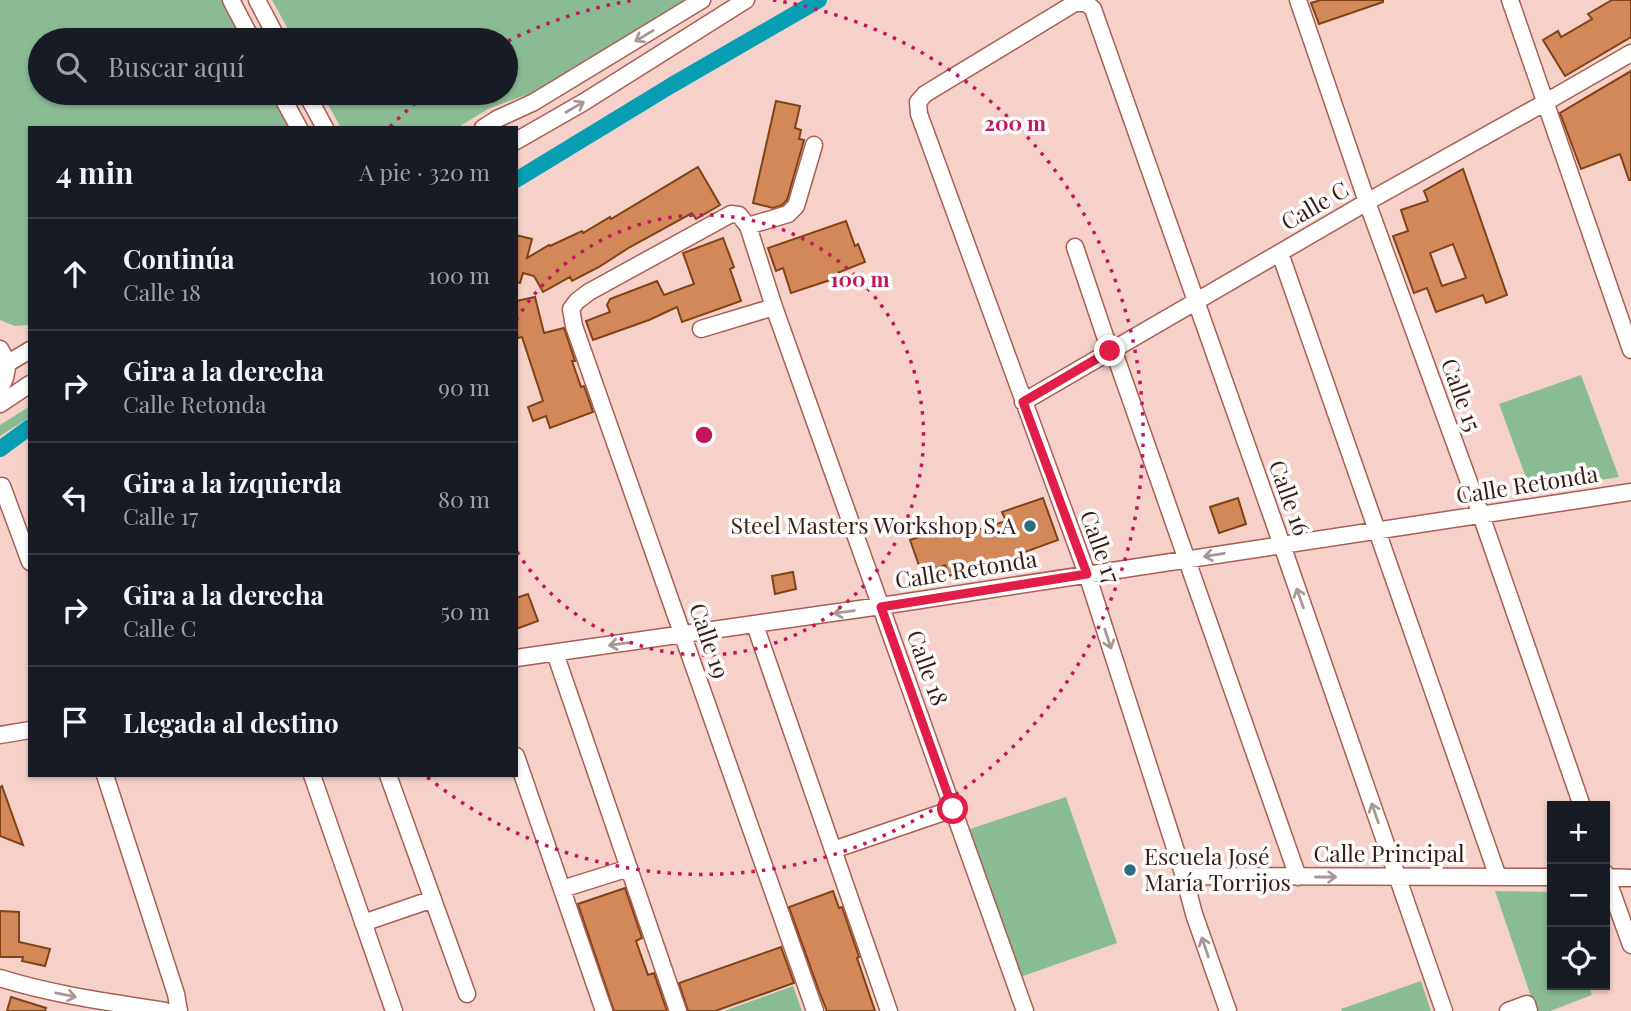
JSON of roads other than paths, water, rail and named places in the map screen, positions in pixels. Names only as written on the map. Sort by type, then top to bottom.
[{"type":"street","points":[[231,0],[246,28]]},
{"type":"street","points":[[257,0],[272,28]]},
{"type":"street","points":[[486,126],[534,102],[702,0]]},
{"type":"street","points":[[518,140],[584,102],[746,0]]},
{"type":"street","name":"Calle 15","points":[[1297,0],[1580,801]]},
{"type":"street","points":[[1510,0],[1631,350]]},
{"type":"street","name":"Calle 16","points":[[918,102],[925,94],[1075,3],[1086,3],[1093,9],[1444,1011]]},
{"type":"street","name":"Calle C","points":[[1023,402],[1367,202],[1631,53]]},
{"type":"street","name":"Calle 17","points":[[918,102],[919,114],[1087,574],[1194,914],[1228,1011]]},
{"type":"street","points":[[287,105],[298,126]]},
{"type":"street","points":[[313,105],[324,126]]},
{"type":"street","points":[[746,224],[788,214],[796,206],[814,145]]},
{"type":"street","name":"Calle 19","points":[[746,224],[739,215],[731,214],[589,292],[571,309],[574,327],[815,1011]]},
{"type":"street","name":"Calle 18","points":[[746,224],[1025,1011]]},
{"type":"street","points":[[1075,247],[1298,877]]},
{"type":"street","points":[[1280,253],[1498,877]]},
{"type":"street","points":[[701,329],[774,307]]},
{"type":"street","points":[[28,352],[2,371],[19,380],[28,378]]},
{"type":"street","points":[[0,404],[28,385]]},
{"type":"street","points":[[2,486],[28,557]]},
{"type":"street","name":"Calle Retonda","points":[[518,659],[881,607],[1631,492]]},
{"type":"street","points":[[755,625],[889,1011]]},
{"type":"street","points":[[555,653],[678,1011]]},
{"type":"street","points":[[0,735],[28,730]]},
{"type":"street","points":[[518,761],[604,1011]]},
{"type":"street","points":[[106,777],[176,994],[179,1011]]},
{"type":"street","points":[[313,777],[394,1011]]},
{"type":"street","points":[[389,777],[467,994]]},
{"type":"street","points":[[833,850],[953,809]]},
{"type":"street","points":[[562,889],[629,868]]},
{"type":"street","name":"Calle Principal","points":[[1184,876],[1547,877]]},
{"type":"street","points":[[1610,876],[1631,878]]},
{"type":"street","points":[[1610,889],[1631,945]]},
{"type":"street","points":[[363,923],[433,899]]},
{"type":"street","points":[[0,978],[84,998],[165,1011]]},
{"type":"street","points":[[1508,1011],[1527,1004],[1529,1011]]},
{"type":"waterway","points":[[518,179],[819,0]]},
{"type":"waterway","points":[[0,449],[28,428]]},
{"type":"place","name":"Steel Masters Workshop S.A","points":[[1030,526]]},
{"type":"place","name":"Escuela José María Torrijos","points":[[1130,870]]}]
